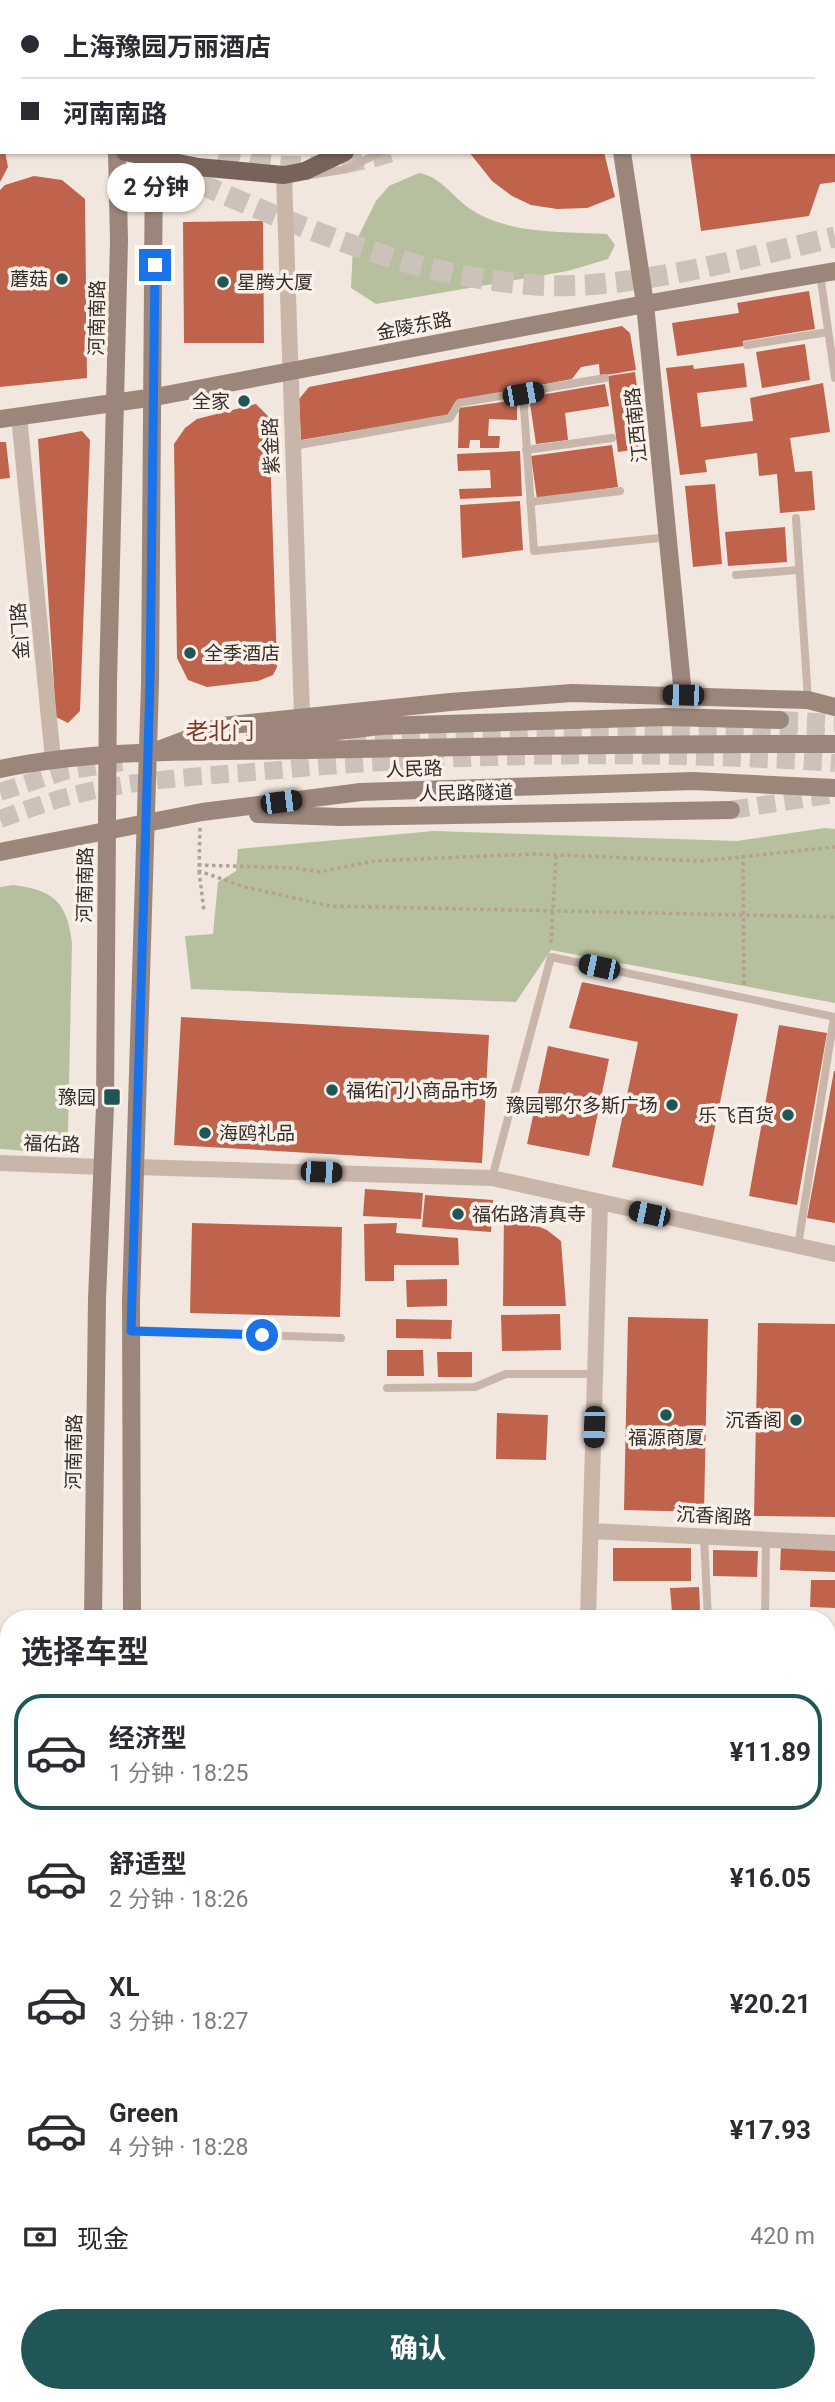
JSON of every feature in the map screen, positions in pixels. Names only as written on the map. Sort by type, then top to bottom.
[{"type":"main road","name":"河南南路","points":[[93,1610],[119,241],[117,154]]},
{"type":"main road","points":[[189,154],[237,170]]},
{"type":"main road","points":[[132,1610],[131,1331],[147,822],[155,397],[154,155],[198,167],[285,175],[304,171],[341,154]]},
{"type":"main road","name":"江西南路","points":[[622,154],[645,304],[683,695]]},
{"type":"main road","name":"金陵东路","points":[[0,419],[116,404],[645,304],[827,273]]},
{"type":"main road","name":"人民路","points":[[148,754],[222,726],[302,715],[572,693],[808,700],[835,706]]},
{"type":"main road","points":[[148,754],[380,726],[666,717],[780,720]]},
{"type":"main road","name":"人民路","points":[[0,769],[53,759],[148,754],[572,744],[835,744]]},
{"type":"main road","name":"人民路","points":[[0,852],[202,812],[375,792],[693,781],[835,788]]},
{"type":"main road","name":"人民路隧道","points":[[202,812],[340,817],[731,810]]},
{"type":"street","name":"紫金路","points":[[285,175],[289,372],[302,715]]},
{"type":"street","name":"金门路","points":[[19,416],[53,759]]},
{"type":"street","name":"福佑路","points":[[0,1163],[102,1167]]},
{"type":"street","points":[[136,1167],[492,1178],[835,1254]]},
{"type":"street","points":[[588,1610],[600,1204]]},
{"type":"street","name":"沉香阁路","points":[[591,1531],[835,1543]]},
{"type":"lane","points":[[285,175],[329,174],[376,154]]},
{"type":"lane","points":[[827,273],[828,332],[835,378]]},
{"type":"lane","points":[[747,345],[828,332]]},
{"type":"lane","points":[[293,446],[450,418],[459,403],[605,378]]},
{"type":"lane","points":[[523,394],[534,551],[669,537]]},
{"type":"lane","points":[[526,450],[612,438]]},
{"type":"lane","points":[[530,502],[620,491]]},
{"type":"lane","points":[[796,518],[808,700]]},
{"type":"lane","points":[[736,575],[798,570]]},
{"type":"lane","points":[[492,1178],[550,959],[835,1017],[798,1246]]},
{"type":"lane","points":[[131,1331],[341,1338]]},
{"type":"lane","points":[[387,1388],[475,1387],[506,1374],[596,1374]]},
{"type":"lane","points":[[705,1537],[708,1610]]},
{"type":"lane","points":[[765,1610],[766,1540]]},
{"type":"path","points":[[202,812],[198,871],[204,911]]},
{"type":"path","points":[[198,864],[296,867],[319,872],[373,861],[556,855],[702,861],[835,847]]},
{"type":"path","points":[[550,959],[556,855]]},
{"type":"path","points":[[743,855],[744,998]]},
{"type":"path","points":[[198,871],[245,887],[330,906],[835,917]]},
{"type":"green space","points":[[419,173],[447,188],[472,210],[503,224],[538,230],[607,234],[615,245],[608,259],[568,271],[376,304],[351,288],[353,247],[376,201],[389,186]]},
{"type":"green space","points":[[825,828],[835,829],[835,1003],[551,950],[516,1002],[191,989],[185,936],[213,934],[218,882],[236,871],[238,849],[434,831],[737,841]]},
{"type":"green space","points":[[13,885],[39,890],[56,900],[66,917],[72,943],[68,1131],[56,1146],[40,1151],[0,1149],[0,887]]},
{"type":"building","points":[[0,154],[5,154],[8,167],[0,182]]},
{"type":"building","points":[[471,154],[604,154],[615,197],[587,208],[557,209],[531,205],[512,196],[492,181]]},
{"type":"building","points":[[690,154],[835,154],[835,182],[820,184],[809,216],[701,231]]},
{"type":"building","points":[[34,176],[62,180],[85,199],[87,378],[0,387],[0,190],[5,185]]},
{"type":"building","name":"星腾大厦","points":[[263,221],[264,343],[184,343],[183,222]]},
{"type":"building","points":[[809,291],[815,329],[743,341],[744,346],[677,356],[672,323],[739,313],[737,303]]},
{"type":"building","points":[[622,326],[630,333],[636,370],[600,376],[599,364],[581,367],[572,379],[458,401],[449,415],[301,440],[299,399],[309,387]]},
{"type":"building","points":[[805,344],[810,380],[762,388],[756,352]]},
{"type":"building","points":[[744,363],[747,387],[697,393],[701,427],[753,421],[750,398],[823,383],[830,432],[790,438],[795,472],[812,471],[815,510],[780,513],[777,474],[759,476],[757,453],[705,460],[707,472],[680,475],[666,368],[693,365],[694,369]]},
{"type":"building","points":[[635,372],[644,439],[637,440],[639,449],[618,452],[608,376]]},
{"type":"building","points":[[605,384],[609,406],[565,413],[568,440],[536,444],[529,397]]},
{"type":"building","points":[[517,400],[517,420],[489,419],[488,436],[500,436],[499,448],[480,448],[480,440],[470,440],[469,448],[458,448],[459,408]]},
{"type":"building","points":[[256,404],[269,417],[277,667],[273,675],[258,681],[207,687],[188,680],[177,658],[174,444],[185,428],[197,419]]},
{"type":"building","points":[[82,431],[90,440],[80,711],[68,723],[56,717],[38,439]]},
{"type":"building","points":[[0,442],[6,442],[10,478],[0,479]]},
{"type":"building","points":[[612,445],[618,487],[537,499],[531,456]]},
{"type":"building","points":[[520,451],[522,496],[460,499],[459,489],[491,488],[490,470],[458,471],[457,454]]},
{"type":"building","points":[[715,484],[722,564],[693,567],[685,486]]},
{"type":"building","points":[[520,501],[523,550],[462,558],[460,505]]},
{"type":"building","points":[[785,527],[787,562],[728,566],[725,532]]},
{"type":"building","name":"豫园鄂尔多斯广场","points":[[582,982],[738,1014],[703,1186],[612,1167],[638,1042],[569,1028]]},
{"type":"building","name":"福佑门小商品市场","points":[[181,1017],[489,1035],[482,1163],[174,1145]]},
{"type":"building","name":"乐飞百货","points":[[779,1025],[827,1033],[797,1205],[749,1196]]},
{"type":"building","points":[[548,1046],[609,1059],[589,1156],[527,1144]]},
{"type":"building","points":[[835,1071],[835,1223],[807,1218]]},
{"type":"building","points":[[365,1189],[423,1193],[421,1219],[363,1216]]},
{"type":"building","name":"福佑路清真寺","points":[[425,1195],[493,1200],[491,1232],[422,1227]]},
{"type":"building","points":[[504,1212],[547,1230],[561,1241],[566,1306],[503,1306]]},
{"type":"building","points":[[192,1223],[342,1227],[340,1317],[190,1313]]},
{"type":"building","points":[[397,1223],[396,1233],[458,1238],[459,1265],[394,1265],[394,1281],[365,1281],[364,1224]]},
{"type":"building","points":[[447,1279],[447,1306],[407,1307],[406,1280]]},
{"type":"building","points":[[560,1314],[561,1350],[502,1351],[501,1315]]},
{"type":"building","name":"福源商厦","points":[[628,1317],[708,1319],[704,1512],[624,1510]]},
{"type":"building","points":[[396,1319],[452,1320],[451,1339],[396,1338]]},
{"type":"building","name":"沉香阁","points":[[758,1323],[835,1324],[835,1517],[754,1516]]},
{"type":"building","points":[[387,1350],[423,1350],[424,1376],[387,1376]]},
{"type":"building","points":[[437,1352],[472,1352],[472,1377],[438,1377]]},
{"type":"building","points":[[497,1413],[548,1415],[546,1460],[496,1459]]},
{"type":"building","points":[[781,1546],[835,1548],[835,1572],[780,1570]]},
{"type":"building","points":[[613,1548],[691,1548],[691,1581],[613,1581]]},
{"type":"building","points":[[713,1550],[758,1551],[757,1577],[713,1576]]},
{"type":"building","points":[[811,1580],[835,1580],[835,1608],[810,1607]]},
{"type":"building","points":[[699,1587],[700,1610],[672,1610],[670,1588]]},
{"type":"tunnel","points":[[226,154],[261,164],[305,167],[348,162],[383,154]]},
{"type":"tunnel","points":[[142,159],[285,220],[383,255],[484,279],[536,285],[572,286],[647,278],[835,237]]},
{"type":"tunnel","points":[[780,720],[835,723]]},
{"type":"tunnel","points":[[321,742],[423,734],[746,730],[825,737]]},
{"type":"tunnel","points":[[0,819],[70,796],[126,785],[368,763],[568,755],[835,763]]},
{"type":"tunnel","points":[[0,792],[65,771],[123,762]]},
{"type":"tunnel","points":[[731,810],[835,794]]},
{"type":"place","name":"蘑菇","points":[[62,279]]},
{"type":"place","name":"星腾大厦","points":[[223,282]]},
{"type":"place","name":"全家","points":[[244,401]]},
{"type":"place","name":"全季酒店","points":[[190,653]]},
{"type":"place","name":"福佑门小商品市场","points":[[332,1090]]},
{"type":"place","name":"豫园","points":[[112,1097]]},
{"type":"place","name":"豫园鄂尔多斯广场","points":[[672,1105]]},
{"type":"place","name":"乐飞百货","points":[[788,1115]]},
{"type":"place","name":"海鸥礼品","points":[[205,1133]]},
{"type":"place","name":"福佑路清真寺","points":[[458,1214]]},
{"type":"place","name":"福源商厦","points":[[666,1415]]},
{"type":"place","name":"沉香阁","points":[[796,1420]]},
{"type":"district","name":"老北门","points":[[220,731]]},
{"type":"route","points":[[155,265],[147,822],[131,1331],[262,1335]]}]
